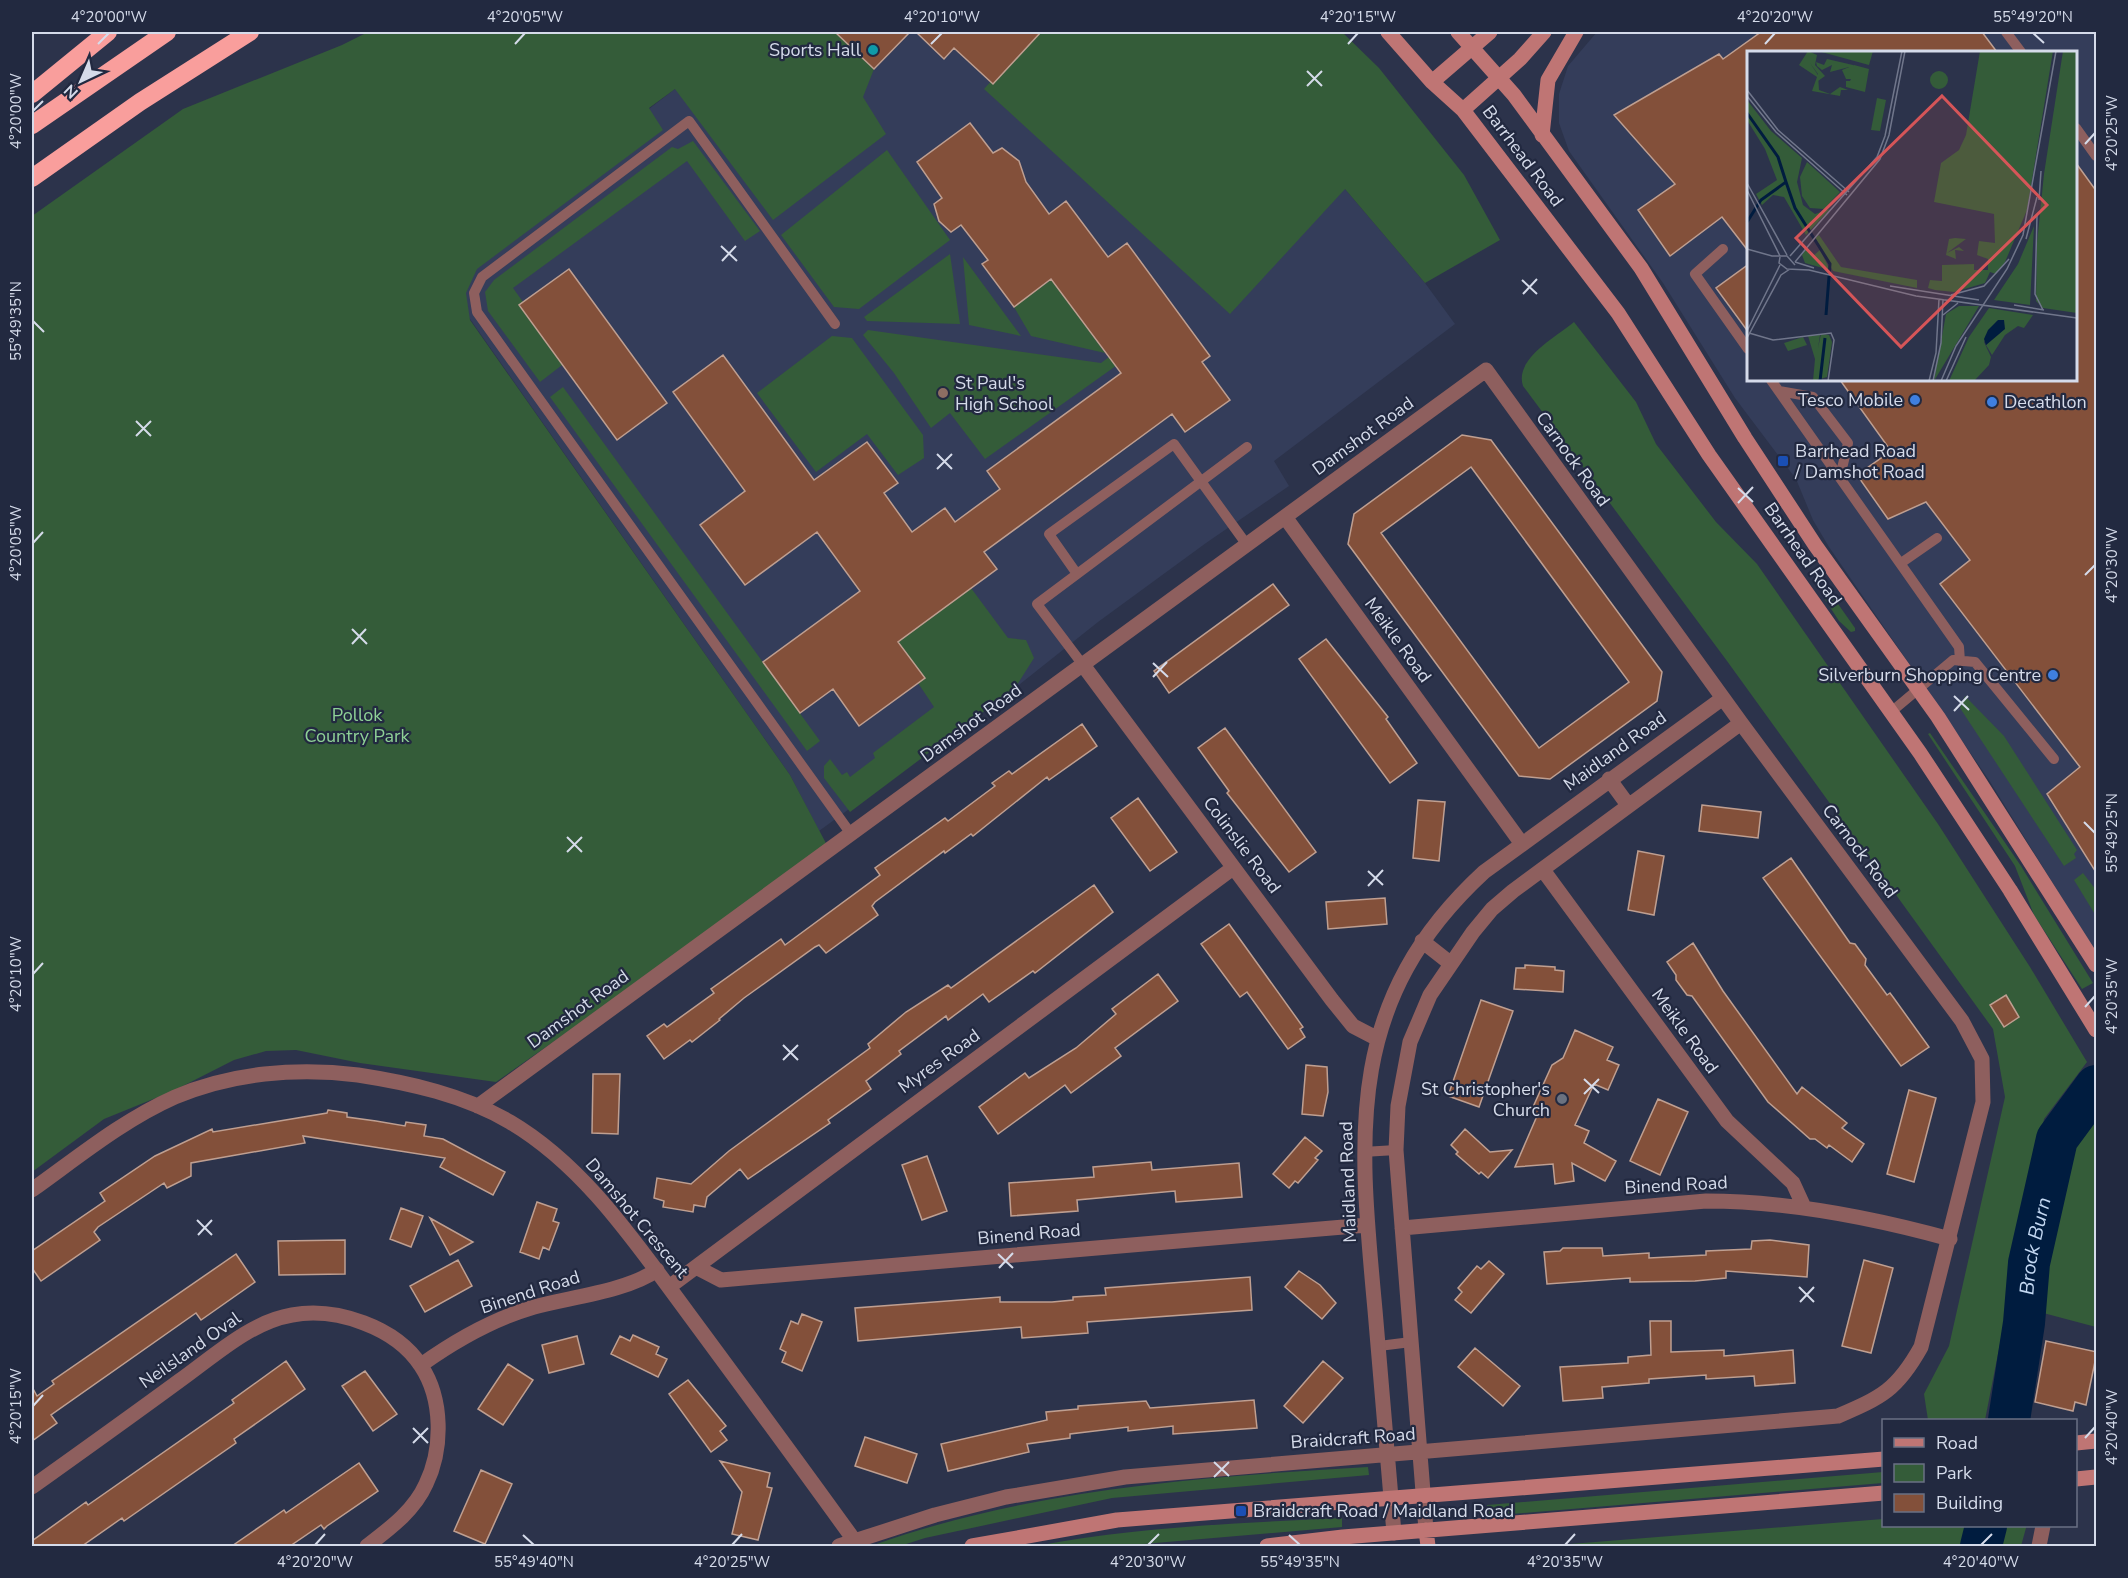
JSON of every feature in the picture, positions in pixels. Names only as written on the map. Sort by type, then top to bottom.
[{"type":"highway","points":[[32,94],[108,32]]},
{"type":"highway","points":[[32,125],[167,32]]},
{"type":"highway","points":[[32,178],[140,102],[248,33]]},
{"type":"main road","name":"Barrhead Road","points":[[1388,32],[1432,82],[1462,110],[1617,313],[1709,456],[1891,712],[2010,890],[2096,1029]]},
{"type":"main road","name":"Barrhead Road","points":[[1458,32],[1514,95],[1641,268],[1802,526],[1938,717],[2097,965]]},
{"type":"main road","points":[[1432,82],[1490,32]]},
{"type":"main road","points":[[1462,110],[1520,59],[1544,32]]},
{"type":"main road","points":[[1542,135],[1548,80],[1576,32]]},
{"type":"main road","points":[[2077,1443],[2097,1441]]},
{"type":"main road","points":[[972,1546],[1117,1521],[1882,1459]]},
{"type":"main road","points":[[2077,1479],[2097,1477]]},
{"type":"main road","points":[[1268,1546],[1395,1540],[1426,1530],[1882,1493]]},
{"type":"main road","points":[[1426,1530],[1428,1546]]},
{"type":"street","name":"Damshot Road","points":[[478,1106],[1486,370]]},
{"type":"street","name":"Carnock Road","points":[[1486,370],[1741,723],[1962,1021],[1982,1059],[1983,1102],[1921,1347],[1905,1376],[1874,1401]]},
{"type":"street","name":"Meikle Road","points":[[1285,517],[1522,844]]},
{"type":"street","name":"Colinslie Road","points":[[1083,665],[1353,1026],[1378,1039]]},
{"type":"street","name":"Maidland Road","points":[[1395,1540],[1367,1225],[1363,1152],[1366,1110],[1378,1039],[1399,982],[1422,941],[1460,895],[1522,844],[1723,698]]},
{"type":"street","points":[[1426,1530],[1396,1150],[1398,1106],[1410,1042],[1430,995],[1450,963],[1491,909],[1741,723]]},
{"type":"street","points":[[1610,779],[1628,805]]},
{"type":"street","name":"Myres Road","points":[[669,1287],[725,1243],[1233,868]]},
{"type":"street","name":"Meikle Road","points":[[1542,870],[1727,1121],[1792,1182],[1804,1207]]},
{"type":"street","points":[[1422,941],[1450,963]]},
{"type":"street","name":"Damshot Crescent","points":[[32,1190],[149,1110],[176,1097],[219,1083],[260,1075],[304,1071],[348,1074],[429,1089],[478,1106],[539,1142],[571,1169],[657,1270],[855,1539]]},
{"type":"street","name":"Binend Road","points":[[1402,1228],[1706,1201],[1756,1201],[1804,1207],[1950,1239]]},
{"type":"street","name":"Binend Road","points":[[696,1267],[721,1280],[1367,1225]]},
{"type":"street","name":"Binend Road","points":[[421,1365],[460,1338],[493,1322],[531,1308],[628,1285],[657,1270]]},
{"type":"street","name":"Neilsland Oval","points":[[32,1487],[250,1331],[283,1317],[319,1313],[346,1318],[385,1334],[421,1365],[430,1384],[438,1418],[433,1468],[418,1500],[368,1546]]},
{"type":"street","name":"Braidcraft Road","points":[[839,1546],[935,1515],[1084,1482],[1794,1422],[1838,1416],[1874,1401]]},
{"type":"street","points":[[2039,1546],[2043,1527]]},
{"type":"lane","points":[[2006,32],[2020,51]]},
{"type":"lane","points":[[835,324],[689,121],[482,277],[474,292],[477,312],[851,834]]},
{"type":"lane","points":[[2077,129],[2097,156]]},
{"type":"lane","points":[[1723,249],[1695,274],[1747,346]]},
{"type":"lane","points":[[1771,381],[1959,647],[1960,661]]},
{"type":"lane","points":[[1779,392],[1813,397],[1848,443],[1840,477]]},
{"type":"lane","points":[[1077,574],[1049,534],[1174,444],[1247,545]]},
{"type":"lane","points":[[1083,665],[1037,604],[1247,447]]},
{"type":"lane","points":[[1901,563],[1937,538]]},
{"type":"lane","points":[[1891,712],[1918,692],[1953,660],[1975,662],[2054,759]]},
{"type":"lane","points":[[1363,1152],[1396,1150]]},
{"type":"lane","points":[[1379,1346],[1412,1342]]},
{"type":"shaded area","name":"St Paul's High School","points":[[749,32],[1174,32],[1345,189],[1425,283],[1455,324],[1274,461],[1289,486],[1098,622],[1015,688],[819,831],[790,775],[437,272]]},
{"type":"shaded area","points":[[1597,32],[2096,32],[2096,953],[1989,780],[1829,547],[1813,520],[1796,479],[1735,398],[1663,283],[1569,151],[1559,123],[1559,94],[1568,66]]},
{"type":"green space","name":"Pollok Country Park","points":[[368,32],[835,32],[874,69],[863,97],[886,134],[773,220],[675,89],[649,108],[663,130],[477,269],[466,293],[470,320],[790,775],[829,849],[496,1082],[360,1063],[296,1050],[266,1051],[234,1060],[173,1091],[104,1119],[32,1172],[32,216],[183,109],[342,45]]},
{"type":"green space","points":[[1014,32],[1342,32],[1379,68],[1464,175],[1500,240],[1425,283],[1345,189],[1230,314],[984,89],[1026,43]]},
{"type":"green space","points":[[693,141],[760,231],[745,241],[687,161],[513,288],[566,362],[540,382],[488,311],[485,292],[494,280],[672,147],[678,149]]},
{"type":"green space","points":[[887,150],[950,240],[859,309],[834,307],[781,235]]},
{"type":"green space","points":[[950,254],[960,324],[867,321],[864,317]]},
{"type":"green space","points":[[963,257],[1021,336],[969,325]]},
{"type":"green space","points":[[1078,260],[1061,292],[1105,353],[1031,336],[1014,307]]},
{"type":"green space","points":[[1574,322],[1636,402],[1656,444],[1716,522],[1757,564],[1938,824],[2030,967],[2087,1062],[2044,1119],[1985,1419],[1928,1419],[1924,1394],[1949,1346],[2005,1097],[1993,1029],[1727,661],[1523,386],[1522,376],[1530,358]]},
{"type":"green space","points":[[868,330],[1101,363],[1113,354],[1120,363],[985,459],[950,413],[931,428],[894,373],[863,335]]},
{"type":"green space","points":[[832,336],[852,338],[923,435],[924,458],[898,475],[867,434],[816,472],[757,393]]},
{"type":"green space","points":[[563,387],[820,741],[807,751],[550,397]]},
{"type":"green space","points":[[971,588],[1008,638],[1026,640],[1034,658],[1015,688],[850,812],[824,778],[824,766],[830,759],[842,775],[847,772],[850,777],[875,758],[873,753],[934,707],[918,683],[924,678],[898,642]]},
{"type":"green space","points":[[1831,594],[1855,631],[1851,632],[1839,621],[1824,598]]},
{"type":"green space","points":[[1965,696],[2004,736],[2077,850],[2074,854],[2076,858],[2064,866],[1960,708]]},
{"type":"green space","points":[[1930,733],[2021,866],[2093,983],[2082,989],[2034,915],[2015,866],[1928,734]]},
{"type":"green space","points":[[2083,873],[2096,890],[2096,916],[2074,880]]},
{"type":"green space","points":[[2096,1097],[2096,1327],[2032,1310],[2034,1267],[2057,1155],[2061,1144]]},
{"type":"green space","points":[[1368,1467],[1369,1475],[1112,1498],[925,1538],[900,1546],[871,1546],[992,1511],[1116,1489],[1179,1481]]},
{"type":"green space","points":[[1882,1472],[1882,1483],[1488,1516],[1487,1505]]},
{"type":"green space","points":[[1342,1518],[1342,1527],[1120,1546],[1036,1546],[1150,1530]]},
{"type":"green space","points":[[1882,1519],[1882,1527],[2026,1527],[2021,1546],[1545,1546]]},
{"type":"building","name":"Sports Hall","points":[[835,32],[910,32],[874,69]]},
{"type":"building","points":[[916,32],[1041,32],[993,84],[954,48],[944,59]]},
{"type":"building","points":[[1761,32],[1982,32],[1996,51],[1747,51],[1747,249],[1722,217],[1670,256],[1638,210],[1675,184],[1614,115],[1719,54],[1723,59]]},
{"type":"building","points":[[970,123],[993,153],[1002,148],[1019,161],[1026,182],[1049,214],[1066,201],[1108,257],[1127,243],[1210,356],[1202,362],[1230,400],[1185,432],[1172,414],[984,552],[997,569],[898,642],[925,678],[859,726],[833,689],[800,713],[763,662],[860,591],[817,532],[745,585],[700,525],[745,491],[673,392],[723,355],[814,480],[867,442],[898,483],[884,493],[912,532],[945,508],[955,522],[1000,489],[987,471],[1121,373],[1051,279],[1014,307],[982,264],[988,260],[961,225],[951,232],[939,221],[934,204],[942,198],[917,162]]},
{"type":"building","points":[[2077,164],[2097,192],[2097,874],[2047,794],[2080,767],[1940,584],[1970,560],[1926,502],[1888,519],[1857,475],[1891,451],[1841,381],[2077,381]]},
{"type":"building","points":[[1747,265],[1747,330],[1716,288]]},
{"type":"building","points":[[569,269],[667,403],[617,440],[519,305]]},
{"type":"building","points":[[1462,435],[1491,440],[1662,672],[1657,701],[1550,779],[1519,776],[1348,544],[1354,514]],"holes":[[[1471,467],[1629,682],[1539,748],[1381,533]]]},
{"type":"building","points":[[1273,584],[1289,605],[1169,693],[1154,671]]},
{"type":"building","points":[[1326,639],[1388,717],[1386,719],[1417,763],[1390,783],[1299,659]]},
{"type":"building","points":[[1082,724],[1097,746],[1049,780],[1047,777],[973,836],[971,834],[945,853],[944,851],[875,902],[872,906],[878,915],[826,953],[819,945],[815,947],[744,998],[692,1042],[690,1040],[664,1059],[647,1036],[664,1024],[667,1027],[714,993],[711,989],[781,939],[785,945],[880,875],[875,868],[945,818],[948,821],[995,786],[992,783],[1009,771],[1012,774]]},
{"type":"building","points":[[1225,728],[1316,852],[1289,872],[1227,793],[1229,791],[1198,748]]},
{"type":"building","points":[[1138,798],[1177,852],[1150,871],[1111,818]]},
{"type":"building","points":[[1418,800],[1445,802],[1439,861],[1413,858]]},
{"type":"building","points":[[1702,805],[1761,812],[1758,838],[1699,831]]},
{"type":"building","points":[[1638,851],[1664,856],[1654,915],[1628,910]]},
{"type":"building","points":[[1791,858],[1850,943],[1855,944],[1866,959],[1865,965],[1887,995],[1890,993],[1929,1047],[1901,1066],[1763,878]]},
{"type":"building","points":[[1094,885],[1113,912],[1035,973],[1033,971],[989,1002],[983,994],[948,1020],[946,1016],[899,1051],[901,1054],[866,1081],[871,1089],[828,1120],[830,1123],[748,1179],[740,1169],[707,1197],[705,1207],[694,1205],[693,1212],[663,1207],[664,1201],[654,1198],[657,1178],[691,1184],[729,1151],[870,1048],[868,1044],[906,1012],[948,985],[951,988]]},
{"type":"building","points":[[1385,898],[1387,924],[1328,929],[1326,902]]},
{"type":"building","points":[[1229,924],[1303,1027],[1300,1029],[1305,1037],[1288,1049],[1247,992],[1240,997],[1201,944]]},
{"type":"building","points":[[1693,943],[1723,991],[1797,1094],[1802,1087],[1847,1123],[1842,1128],[1864,1144],[1852,1162],[1829,1145],[1827,1148],[1815,1139],[1810,1139],[1768,1102],[1692,996],[1687,995],[1676,980],[1676,975],[1667,962]]},
{"type":"building","points":[[1525,965],[1555,967],[1555,970],[1564,971],[1563,992],[1514,989],[1516,968],[1525,968]]},
{"type":"building","points":[[1158,974],[1178,1001],[1115,1048],[1121,1056],[1071,1093],[1065,1085],[998,1134],[979,1107],[1025,1073],[1029,1078],[1076,1048],[1116,1014],[1112,1009]]},
{"type":"building","points":[[2006,995],[2019,1017],[2004,1027],[1990,1005]]},
{"type":"building","points":[[1481,1000],[1513,1011],[1479,1107],[1448,1096]]},
{"type":"building","name":"St Christopher's Church","points":[[1575,1030],[1613,1047],[1607,1060],[1619,1065],[1608,1090],[1594,1084],[1575,1125],[1589,1131],[1584,1143],[1616,1161],[1605,1181],[1572,1163],[1574,1181],[1555,1184],[1553,1164],[1515,1167],[1537,1116],[1533,1107],[1552,1065],[1563,1058]]},
{"type":"building","points":[[1306,1065],[1327,1067],[1328,1092],[1323,1116],[1302,1114]]},
{"type":"building","points":[[593,1074],[620,1074],[618,1134],[592,1133]]},
{"type":"building","points":[[1909,1090],[1936,1098],[1914,1182],[1887,1174]]},
{"type":"building","points":[[1658,1099],[1688,1112],[1660,1175],[1630,1161]]},
{"type":"building","points":[[328,1110],[347,1113],[347,1117],[405,1126],[406,1122],[426,1125],[424,1136],[443,1139],[505,1172],[493,1195],[440,1167],[445,1158],[303,1136],[305,1143],[191,1163],[191,1176],[167,1188],[164,1183],[98,1227],[94,1232],[100,1240],[41,1281],[32,1268],[32,1251],[105,1201],[100,1193],[155,1156],[212,1129],[213,1132],[327,1113]]},
{"type":"building","points":[[1465,1129],[1490,1152],[1512,1150],[1488,1178],[1481,1172],[1479,1174],[1456,1154],[1458,1152],[1451,1145]]},
{"type":"building","points":[[1305,1137],[1322,1151],[1315,1158],[1318,1160],[1298,1183],[1295,1181],[1289,1188],[1273,1174]]},
{"type":"building","points":[[927,1156],[947,1211],[922,1220],[902,1165]]},
{"type":"building","points":[[1151,1162],[1152,1170],[1239,1163],[1242,1197],[1176,1202],[1175,1191],[1077,1200],[1078,1211],[1011,1216],[1009,1183],[1094,1177],[1093,1167]]},
{"type":"building","points":[[537,1202],[557,1209],[553,1221],[559,1223],[549,1250],[543,1247],[539,1259],[520,1252]]},
{"type":"building","points":[[401,1208],[423,1216],[411,1247],[390,1239]]},
{"type":"building","points":[[430,1218],[473,1242],[450,1255]]},
{"type":"building","points":[[345,1240],[345,1274],[279,1275],[278,1241]]},
{"type":"building","points":[[1770,1240],[1809,1245],[1807,1277],[1726,1271],[1726,1278],[1695,1281],[1630,1282],[1630,1278],[1547,1284],[1544,1252],[1560,1251],[1563,1248],[1602,1248],[1603,1256],[1649,1253],[1649,1258],[1706,1255],[1706,1251],[1751,1249],[1752,1241]]},
{"type":"building","points":[[236,1254],[255,1282],[201,1320],[196,1313],[51,1415],[57,1423],[32,1441],[32,1387],[37,1396],[54,1384],[52,1381]]},
{"type":"building","points":[[458,1260],[472,1286],[425,1312],[410,1286]]},
{"type":"building","points":[[1864,1260],[1893,1268],[1871,1353],[1842,1346]]},
{"type":"building","points":[[1489,1261],[1504,1274],[1471,1313],[1455,1300],[1462,1292],[1458,1288],[1477,1266],[1481,1269]]},
{"type":"building","points":[[1299,1271],[1320,1285],[1336,1303],[1322,1319],[1285,1287]]},
{"type":"building","points":[[1250,1277],[1252,1310],[1087,1322],[1088,1333],[1022,1338],[1021,1327],[858,1341],[855,1308],[1000,1297],[1000,1302],[1052,1302],[1073,1300],[1073,1297],[1106,1295],[1105,1288]]},
{"type":"building","points":[[802,1314],[822,1322],[802,1371],[782,1362],[786,1352],[780,1349],[791,1321],[798,1324]]},
{"type":"building","points":[[1650,1321],[1671,1321],[1671,1352],[1724,1350],[1724,1356],[1793,1350],[1795,1383],[1755,1386],[1754,1376],[1706,1379],[1706,1375],[1649,1379],[1649,1383],[1602,1387],[1603,1398],[1563,1401],[1560,1367],[1628,1363],[1628,1357],[1651,1355]]},
{"type":"building","points":[[633,1335],[659,1347],[656,1354],[667,1359],[658,1377],[611,1354],[620,1336],[630,1341]]},
{"type":"building","points":[[577,1336],[584,1364],[549,1373],[542,1345]]},
{"type":"building","points":[[2046,1341],[2097,1352],[2086,1405],[2075,1402],[2073,1411],[2035,1402]]},
{"type":"building","points":[[1475,1348],[1520,1386],[1503,1406],[1458,1367]]},
{"type":"building","points":[[286,1361],[305,1389],[234,1439],[236,1443],[124,1521],[122,1518],[82,1546],[32,1546],[32,1541],[86,1502],[88,1505],[234,1403],[232,1400]]},
{"type":"building","points":[[1323,1361],[1343,1378],[1303,1423],[1284,1406]]},
{"type":"building","points":[[508,1364],[533,1380],[503,1425],[478,1409]]},
{"type":"building","points":[[365,1371],[397,1414],[373,1431],[342,1386]]},
{"type":"building","points":[[688,1380],[726,1426],[720,1431],[727,1440],[711,1452],[669,1394]]},
{"type":"building","points":[[1254,1400],[1257,1428],[1173,1434],[1173,1426],[1128,1431],[1128,1427],[1070,1434],[1070,1438],[1027,1444],[1029,1452],[948,1471],[941,1444],[1047,1420],[1046,1412],[1078,1409],[1078,1406],[1146,1401],[1150,1408]]},
{"type":"building","points":[[865,1437],[917,1454],[907,1483],[855,1466]]},
{"type":"building","points":[[720,1461],[770,1473],[767,1487],[772,1488],[758,1540],[732,1534],[742,1492]]},
{"type":"building","points":[[359,1463],[378,1491],[324,1529],[321,1525],[290,1546],[232,1546],[284,1510],[286,1513]]},
{"type":"building","points":[[481,1470],[512,1484],[485,1544],[454,1531]]},
{"type":"waterway","name":"Brock Burn","points":[[2009,1419],[2024,1323],[2029,1263],[2057,1139],[2096,1086]]},
{"type":"waterway","name":"Brock Burn","points":[[1981,1546],[1986,1527]]},
{"type":"place","name":"Sports Hall","points":[[873,50]]},
{"type":"place","name":"St Paul's High School","points":[[943,393]]},
{"type":"place","name":"Tesco Mobile","points":[[1915,400]]},
{"type":"place","name":"Decathlon","points":[[1992,402]]},
{"type":"place","name":"Barrhead Road / Damshot Road","points":[[1783,461]]},
{"type":"place","name":"Silverburn Shopping Centre","points":[[2053,675]]},
{"type":"place","name":"St Christopher's Church","points":[[1562,1099]]},
{"type":"place","name":"Braidcraft Road / Maidland Road","points":[[1241,1511]]}]
